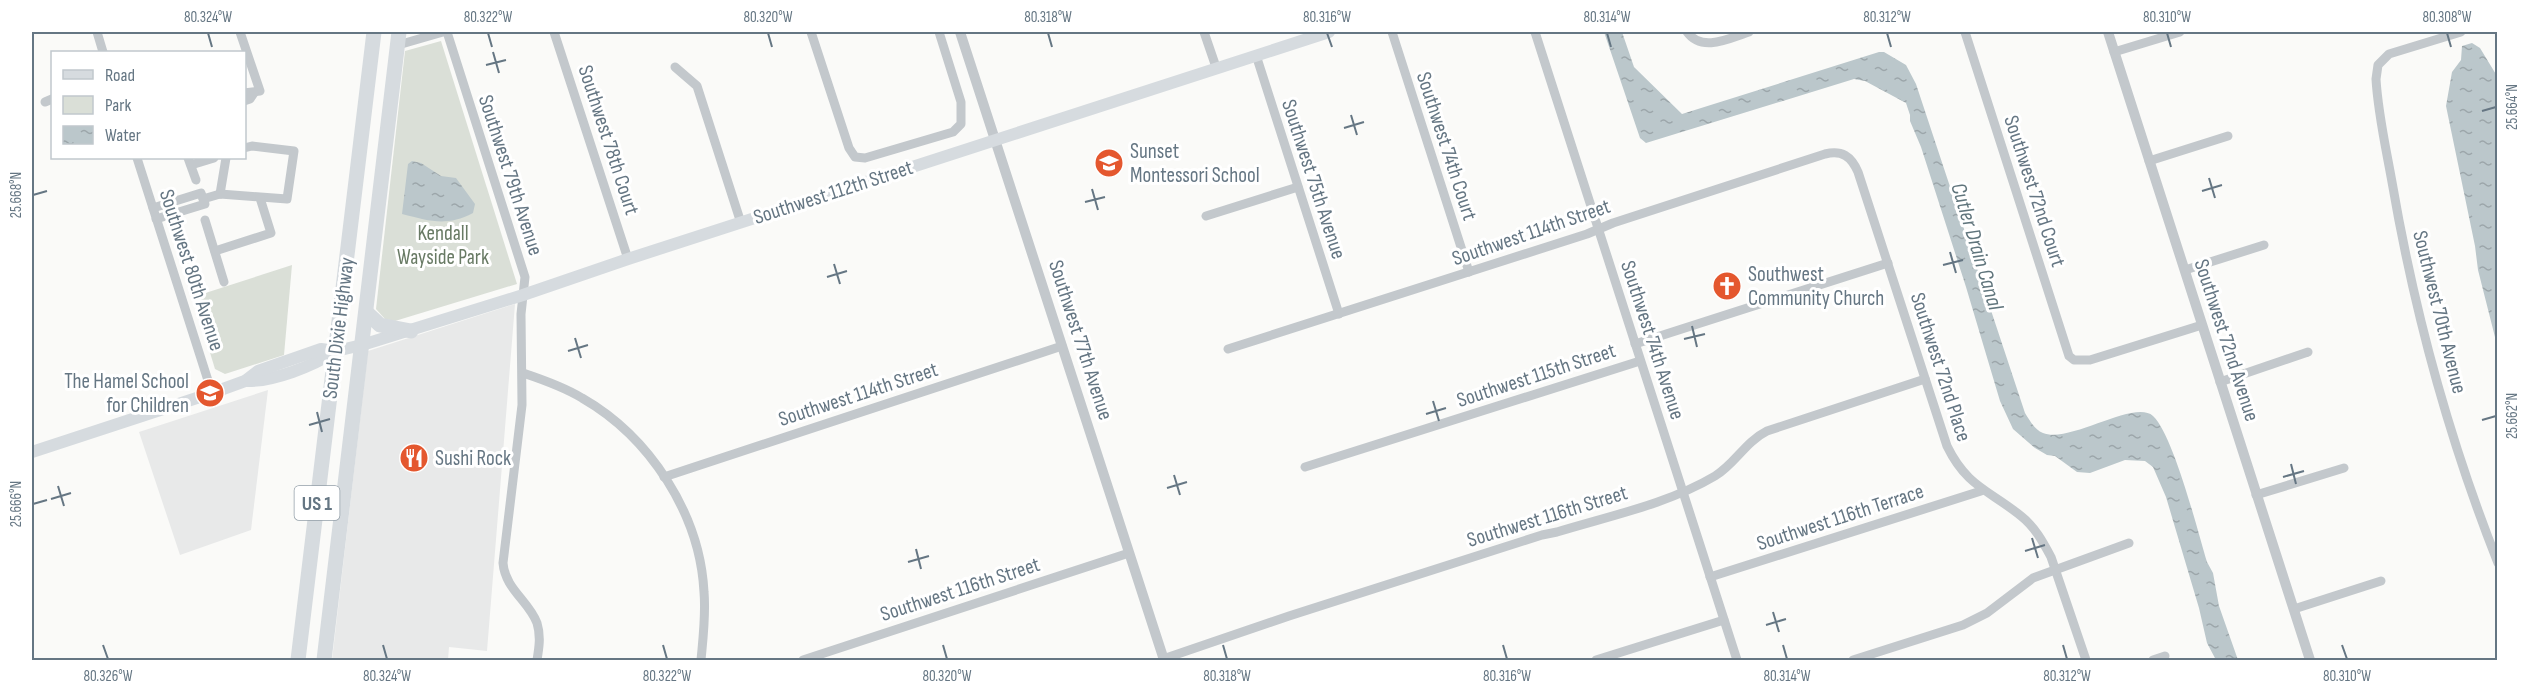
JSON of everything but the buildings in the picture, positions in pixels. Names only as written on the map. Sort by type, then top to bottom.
[{"type":"highway","name":"South Dixie Highway","points":[[298,660],[374,32]]},
{"type":"highway","name":"South Dixie Highway","points":[[324,660],[398,38]]},
{"type":"highway","points":[[372,52],[398,38]]},
{"type":"highway","points":[[366,312],[380,325],[411,331]]},
{"type":"main road","name":"Southwest 112th Street","points":[[32,452],[245,381],[259,381],[320,362],[336,351],[411,331],[523,296],[628,259],[994,139],[1329,32]]},
{"type":"street","points":[[97,32],[103,51]]},
{"type":"street","points":[[240,32],[244,51]]},
{"type":"street","points":[[398,38],[445,32]]},
{"type":"street","name":"Southwest 79th Avenue","points":[[445,32],[525,277],[521,314],[522,405],[503,563],[508,582],[538,626],[540,640],[537,660]]},
{"type":"street","name":"Southwest 78th Court","points":[[554,32],[628,259]]},
{"type":"street","points":[[811,32],[849,148],[855,157],[865,158],[954,132],[961,124],[961,102],[939,32]]},
{"type":"street","name":"Southwest 77th Avenue","points":[[960,32],[1164,660]]},
{"type":"street","points":[[1204,32],[1216,67]]},
{"type":"street","name":"Southwest 74th Court","points":[[1392,32],[1469,272]]},
{"type":"street","name":"Southwest 74th Avenue","points":[[1535,32],[1737,660]]},
{"type":"street","points":[[1689,34],[1709,43],[1749,32]]},
{"type":"street","name":"Southwest 72nd Court","points":[[1965,32],[2069,356],[2074,360],[2090,360],[2202,325]]},
{"type":"street","name":"Southwest 72nd Avenue","points":[[2108,32],[2310,660]]},
{"type":"street","points":[[2114,52],[2180,32]]},
{"type":"street","name":"Southwest 70th Avenue","points":[[2462,32],[2389,54],[2378,64],[2376,86],[2414,289],[2459,455],[2498,563]]},
{"type":"street","name":"Southwest 75th Avenue","points":[[1256,55],[1339,314]]},
{"type":"street","points":[[246,60],[253,93]]},
{"type":"street","points":[[675,67],[697,86],[741,223]]},
{"type":"street","points":[[2149,161],[2228,136]]},
{"type":"street","points":[[156,219],[219,194],[286,199],[294,151],[252,146],[246,148]]},
{"type":"street","name":"Southwest 114th Street","points":[[1228,349],[1825,154],[1839,152],[1845,154]]},
{"type":"street","name":"Southwest 72nd Place","points":[[1845,154],[1858,172],[1952,456],[1967,478],[1981,491],[2021,516],[2043,542],[2055,568],[2086,660]]},
{"type":"street","name":"Southwest 80th Avenue","points":[[137,159],[213,393]]},
{"type":"street","points":[[196,180],[190,161],[206,159]]},
{"type":"street","points":[[219,194],[226,159]]},
{"type":"street","points":[[1206,216],[1298,186]]},
{"type":"street","points":[[215,251],[271,233],[260,198]]},
{"type":"street","points":[[153,208],[203,199]]},
{"type":"street","points":[[205,220],[224,282]]},
{"type":"street","points":[[2185,270],[2264,245]]},
{"type":"street","name":"Southwest 115th Street","points":[[1635,344],[1888,263]]},
{"type":"street","name":"Southwest 114th Street","points":[[664,477],[1062,346]]},
{"type":"street","points":[[2220,382],[2308,352]]},
{"type":"street","name":"Southwest 115th Street","points":[[1305,467],[1640,361]]},
{"type":"street","points":[[523,374],[569,391],[604,413],[641,446],[664,477],[686,518],[700,563],[705,601],[701,660]]},
{"type":"street","name":"Southwest 116th Street","points":[[1164,660],[1300,612],[1683,491],[1718,474],[1751,440],[1767,431],[1925,379]]},
{"type":"street","points":[[2256,495],[2344,468]]},
{"type":"street","name":"Southwest 116th Terrace","points":[[1710,577],[1981,491]]},
{"type":"street","points":[[1853,660],[1963,625],[1987,613],[2033,578],[2055,568],[2129,543]]},
{"type":"street","name":"Southwest 116th Street","points":[[803,660],[1129,553]]},
{"type":"street","points":[[2294,609],[2381,581]]},
{"type":"street","points":[[1596,660],[1724,620]]},
{"type":"street","points":[[2152,660],[2165,656]]},
{"type":"shaded area","points":[[515,304],[487,651],[449,647],[448,660],[332,660],[368,351]]},
{"type":"shaded area","points":[[268,390],[251,530],[180,555],[139,432]]},
{"type":"green space","name":"Kendall Wayside Park","points":[[441,41],[517,284],[395,321],[385,319],[376,309],[405,51]]},
{"type":"green space","points":[[292,265],[284,355],[225,374],[215,369],[193,297]]},
{"type":"water","points":[[1604,32],[1622,32],[1634,67],[1682,114],[1879,52],[1884,52],[1906,65],[1916,84],[2025,413],[2038,430],[2055,435],[2069,433],[2132,413],[2144,412],[2153,416],[2161,426],[2177,462],[2207,562],[2213,573],[2219,606],[2238,660],[2216,660],[2207,643],[2166,497],[2153,467],[2145,461],[2125,460],[2090,473],[2077,472],[2055,456],[2047,455],[2035,448],[2013,429],[2000,401],[1966,287],[1906,103],[1865,81],[1854,79],[1646,143],[1640,138]]},
{"type":"water","points":[[2472,43],[2480,48],[2497,76],[2497,345],[2478,270],[2446,106],[2452,72],[2461,60],[2462,46]]},
{"type":"water","points":[[412,161],[421,163],[441,176],[456,178],[475,204],[473,213],[446,221],[402,214],[408,164]]},
{"type":"place","name":"Sunset Montessori School","points":[[1109,163]]},
{"type":"place","name":"Southwest Community Church","points":[[1727,286]]},
{"type":"place","name":"The Hamel School for Children","points":[[210,393]]},
{"type":"place","name":"Sushi Rock","points":[[414,458]]},
{"type":"water label","name":"Cutler Drain Canal","points":[[1978,246]]}]
